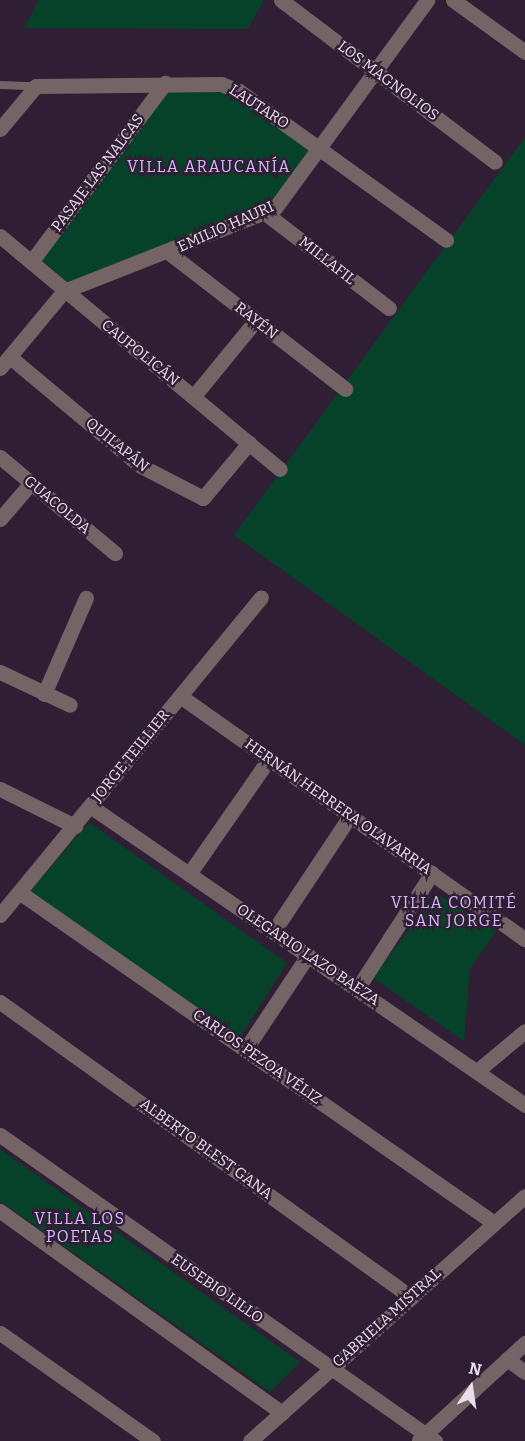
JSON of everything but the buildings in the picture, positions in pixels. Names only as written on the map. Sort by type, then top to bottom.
[{"type":"street","name":"LOS MAGNOLIOS","points":[[281,0],[495,162]]},
{"type":"street","name":"EMILIO HAURI","points":[[64,291],[265,213],[283,200],[378,73],[427,0]]},
{"type":"street","points":[[453,0],[524,49]]},
{"type":"street","name":"LAUTARO","points":[[36,86],[165,83],[231,87],[322,149],[446,240]]},
{"type":"street","name":"PASAJE LAS NALCAS","points":[[31,262],[165,83]]},
{"type":"street","points":[[0,129],[36,86]]},
{"type":"street","name":"MILLAFIL","points":[[265,213],[388,308]]},
{"type":"street","name":"CAUPOLICÁN","points":[[0,236],[280,469]]},
{"type":"street","name":"RAYÉN","points":[[168,252],[345,389]]},
{"type":"street","points":[[3,365],[64,291]]},
{"type":"street","points":[[193,397],[256,320]]},
{"type":"street","name":"QUILAPÁN","points":[[3,365],[139,465],[203,498],[249,443]]},
{"type":"street","name":"GUACOLDA","points":[[0,457],[115,553]]},
{"type":"street","points":[[0,519],[31,483]]},
{"type":"street","name":"JORGE TEILLIER","points":[[0,915],[261,597]]},
{"type":"street","points":[[44,694],[86,598]]},
{"type":"street","points":[[0,672],[70,705]]},
{"type":"street","name":"HERNÁN HERRERA OLAVARRIA","points":[[180,696],[525,939]]},
{"type":"street","points":[[189,874],[269,759]]},
{"type":"street","points":[[0,789],[75,826]]},
{"type":"street","name":"OLEGARIO LAZO BAEZA","points":[[90,806],[525,1105]]},
{"type":"street","points":[[273,932],[350,816]]},
{"type":"street","points":[[357,989],[432,873]]},
{"type":"street","name":"CARLOS PEZOA VÉLIZ","points":[[19,892],[494,1223]]},
{"type":"street","points":[[245,1050],[308,955]]},
{"type":"street","name":"ALBERTO BLEST GANA","points":[[0,1002],[411,1297]]},
{"type":"street","points":[[477,1071],[525,1031]]},
{"type":"street","name":"EUSEBIO LILLO","points":[[0,1135],[426,1439]]},
{"type":"street","name":"GABRIELA MISTRAL","points":[[250,1441],[525,1196]]},
{"type":"street","points":[[0,1211],[282,1413]]},
{"type":"street","points":[[0,1333],[153,1441]]},
{"type":"street","points":[[426,1439],[525,1342]]},
{"type":"street","points":[[507,1359],[525,1372]]},
{"type":"lane","name":"LAUTARO","points":[[0,85],[36,86]]},
{"type":"green space","points":[[39,0],[264,0],[248,29],[24,28]]},
{"type":"green space","name":"VILLA ARAUCANÍA","points":[[166,86],[232,91],[317,150],[283,197],[65,288],[33,262]]},
{"type":"green space","points":[[525,137],[525,745],[234,535]]},
{"type":"green space","points":[[89,822],[287,963],[236,1044],[29,892]]},
{"type":"green space","points":[[436,893],[496,931],[470,969],[464,1041],[373,978]]},
{"type":"green space","points":[[0,1149],[300,1362],[270,1392],[0,1201]]},
{"type":"district","name":"VILLA ARAUCANÍA","points":[[209,167]]},
{"type":"district","name":"VILLA COMITÉ SAN JORGE","points":[[454,912]]},
{"type":"district","name":"VILLA LOS POETAS","points":[[80,1228]]}]
